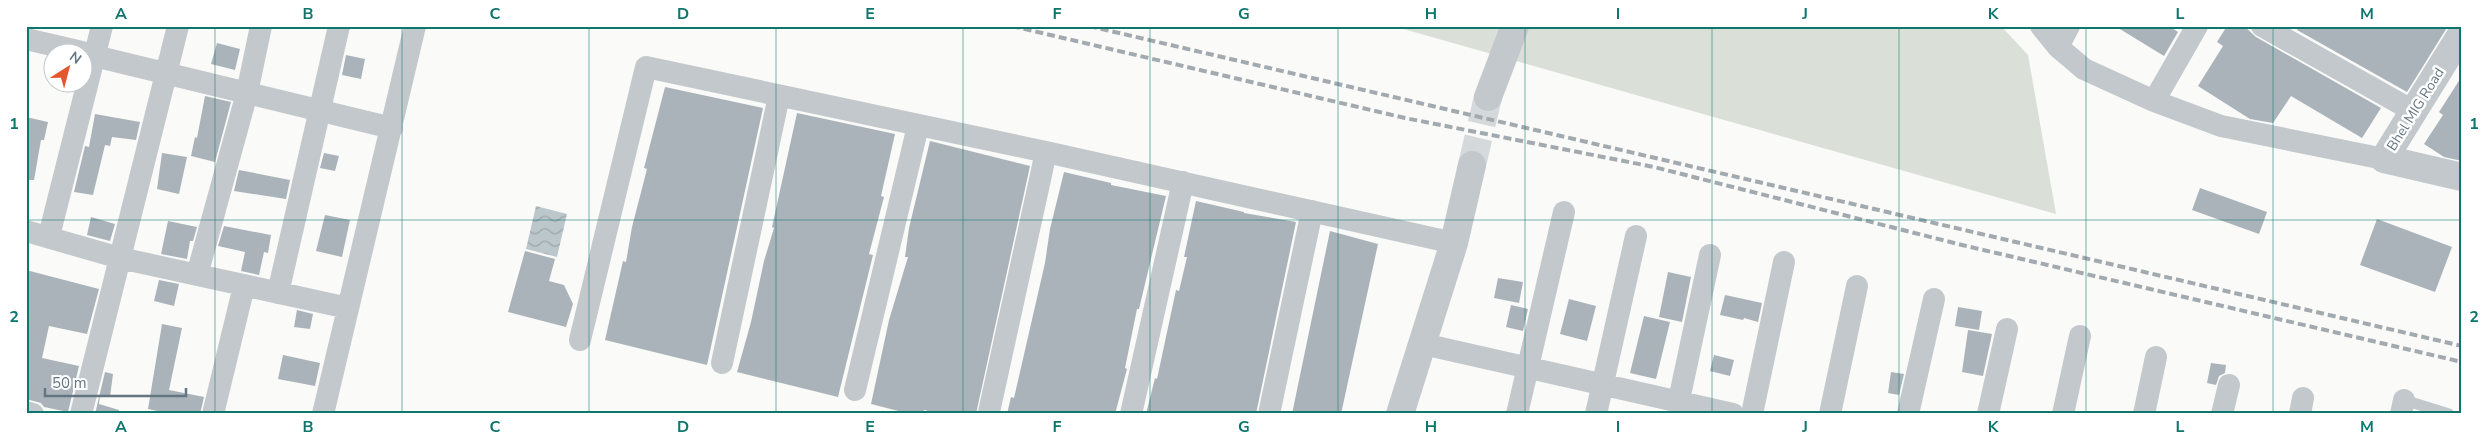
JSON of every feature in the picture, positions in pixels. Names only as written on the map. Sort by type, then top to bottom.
[{"type":"street","points":[[92,44],[102,26]]},
{"type":"street","points":[[81,414],[178,26]]},
{"type":"street","points":[[197,276],[247,93],[261,26]]},
{"type":"street","points":[[278,293],[339,26]]},
{"type":"street","points":[[323,414],[415,26]]},
{"type":"street","points":[[1488,97],[1515,26]]},
{"type":"street","points":[[2041,26],[2058,47],[2084,69],[2154,101],[2221,126],[2462,177]]},
{"type":"street","points":[[2058,47],[2069,26]]},
{"type":"street","points":[[2154,101],[2197,26]]},
{"type":"street","points":[[2262,26],[2415,112]]},
{"type":"street","name":"Bhel MIG Road","points":[[2384,159],[2415,112],[2462,33]]},
{"type":"street","points":[[26,38],[42,42]]},
{"type":"street","points":[[92,55],[392,128]]},
{"type":"street","points":[[580,340],[646,67],[1046,152],[1454,243]]},
{"type":"street","points":[[50,236],[78,92]]},
{"type":"street","points":[[722,363],[779,96]]},
{"type":"street","points":[[855,390],[918,126]]},
{"type":"street","points":[[989,412],[1046,152]]},
{"type":"street","points":[[1400,414],[1454,243],[1472,165]]},
{"type":"street","points":[[1131,414],[1183,182]]},
{"type":"street","points":[[1269,414],[1312,211]]},
{"type":"street","points":[[1517,414],[1564,212]]},
{"type":"street","points":[[26,231],[50,236],[120,258],[348,308]]},
{"type":"street","points":[[1596,414],[1636,236]]},
{"type":"street","points":[[1678,407],[1710,255]]},
{"type":"street","points":[[1752,414],[1784,262]]},
{"type":"street","points":[[213,414],[244,286]]},
{"type":"street","points":[[1830,414],[1857,286]]},
{"type":"street","points":[[1908,414],[1934,299]]},
{"type":"street","points":[[1988,414],[2008,330]]},
{"type":"street","points":[[2063,414],[2080,336]]},
{"type":"street","points":[[1423,344],[1603,383],[1678,407],[1733,414]]},
{"type":"street","points":[[2144,414],[2156,357]]},
{"type":"street","points":[[2222,414],[2229,385]]},
{"type":"street","points":[[26,412],[33,414]]},
{"type":"lane","points":[[2402,407],[2449,414]]},
{"type":"shaded area","points":[[1393,26],[2001,26],[2028,55],[2056,214]]},
{"type":"water","points":[[536,206],[567,214],[557,257],[526,249]]},
{"type":"building","points":[[2115,26],[2169,26],[2178,32],[2164,56]]},
{"type":"building","points":[[2227,26],[2244,26],[2256,37],[2381,108],[2362,138],[2291,96],[2273,123],[2250,119],[2198,86],[2223,46],[2217,42]]},
{"type":"building","points":[[2299,26],[2448,26],[2407,92],[2297,30]]},
{"type":"building","points":[[217,43],[240,49],[235,70],[211,64]]},
{"type":"building","points":[[346,55],[365,59],[361,79],[342,75]]},
{"type":"building","points":[[2462,76],[2462,161],[2444,157],[2424,144],[2443,115],[2439,112]]},
{"type":"building","points":[[665,87],[763,108],[707,365],[605,340],[623,261],[626,262],[632,227],[647,169],[644,168]]},
{"type":"building","points":[[205,96],[231,102],[215,162],[191,156],[195,137],[197,138]]},
{"type":"building","points":[[797,113],[895,134],[881,196],[884,197],[869,254],[873,255],[838,397],[737,372],[774,228],[772,227]]},
{"type":"building","points":[[95,114],[140,122],[136,140],[112,137],[110,146],[105,145],[93,195],[74,192],[85,146],[89,147]]},
{"type":"building","points":[[26,117],[48,122],[44,140],[41,140],[34,180],[26,180]]},
{"type":"building","points":[[930,141],[1030,166],[976,414],[942,414],[924,410],[923,414],[910,414],[871,404],[889,320],[908,257],[905,257],[909,228]]},
{"type":"building","points":[[162,153],[187,157],[179,194],[157,189]]},
{"type":"building","points":[[324,153],[339,156],[335,171],[320,168]]},
{"type":"building","points":[[239,170],[290,180],[286,199],[234,191]]},
{"type":"building","points":[[1064,172],[1111,183],[1111,185],[1166,196],[1139,309],[1137,309],[1125,368],[1127,369],[1115,414],[1007,414],[1011,397],[1014,398]]},
{"type":"building","points":[[2200,188],[2267,212],[2259,234],[2192,210]]},
{"type":"building","points":[[1196,201],[1244,213],[1296,222],[1256,414],[1146,414],[1155,378],[1157,379],[1176,290],[1179,291],[1187,257],[1184,257]]},
{"type":"building","points":[[325,215],[350,220],[342,257],[316,251]]},
{"type":"building","points":[[91,217],[115,224],[110,241],[87,235]]},
{"type":"building","points":[[2377,219],[2452,247],[2435,292],[2360,265]]},
{"type":"building","points":[[168,221],[197,227],[193,241],[190,241],[187,259],[161,254]]},
{"type":"building","points":[[224,226],[271,235],[268,253],[264,252],[259,275],[241,271],[245,252],[218,246]]},
{"type":"building","points":[[1330,231],[1378,244],[1341,414],[1292,414]]},
{"type":"building","points":[[525,251],[555,259],[549,281],[564,285],[573,304],[566,327],[508,312]]},
{"type":"building","points":[[26,270],[99,289],[87,334],[49,326],[42,358],[79,366],[68,412],[44,407],[41,403],[26,399]]},
{"type":"building","points":[[1668,272],[1691,277],[1682,322],[1659,317]]},
{"type":"building","points":[[1498,278],[1523,282],[1519,303],[1494,298]]},
{"type":"building","points":[[159,280],[179,284],[174,306],[154,301]]},
{"type":"building","points":[[1725,295],[1762,303],[1758,322],[1720,315]]},
{"type":"building","points":[[1569,299],[1596,306],[1587,341],[1560,334]]},
{"type":"building","points":[[1511,305],[1528,309],[1523,331],[1506,327]]},
{"type":"building","points":[[1958,307],[1982,311],[1979,330],[1955,326]]},
{"type":"building","points":[[297,310],[313,314],[310,329],[294,327]]},
{"type":"building","points":[[1644,316],[1670,322],[1656,379],[1630,373]]},
{"type":"building","points":[[162,324],[182,328],[169,390],[204,397],[200,414],[171,414],[148,409]]},
{"type":"building","points":[[1968,330],[1992,334],[1983,376],[1962,372]]},
{"type":"building","points":[[283,355],[320,363],[315,386],[278,379]]},
{"type":"building","points":[[1714,355],[1734,360],[1730,376],[1710,371]]},
{"type":"building","points":[[2211,363],[2226,365],[2225,373],[2219,376],[2216,385],[2207,383]]},
{"type":"building","points":[[105,372],[113,374],[110,397],[100,396],[99,404],[119,410],[119,414],[95,414]]},
{"type":"building","points":[[1891,372],[1904,374],[1899,395],[1888,393]]},
{"type":"tunnel","points":[[1472,165],[1488,97]]},
{"type":"railway","points":[[1012,26],[1405,118],[1654,167],[1962,245],[2462,362]]},
{"type":"railway","points":[[1089,26],[2462,346]]}]
